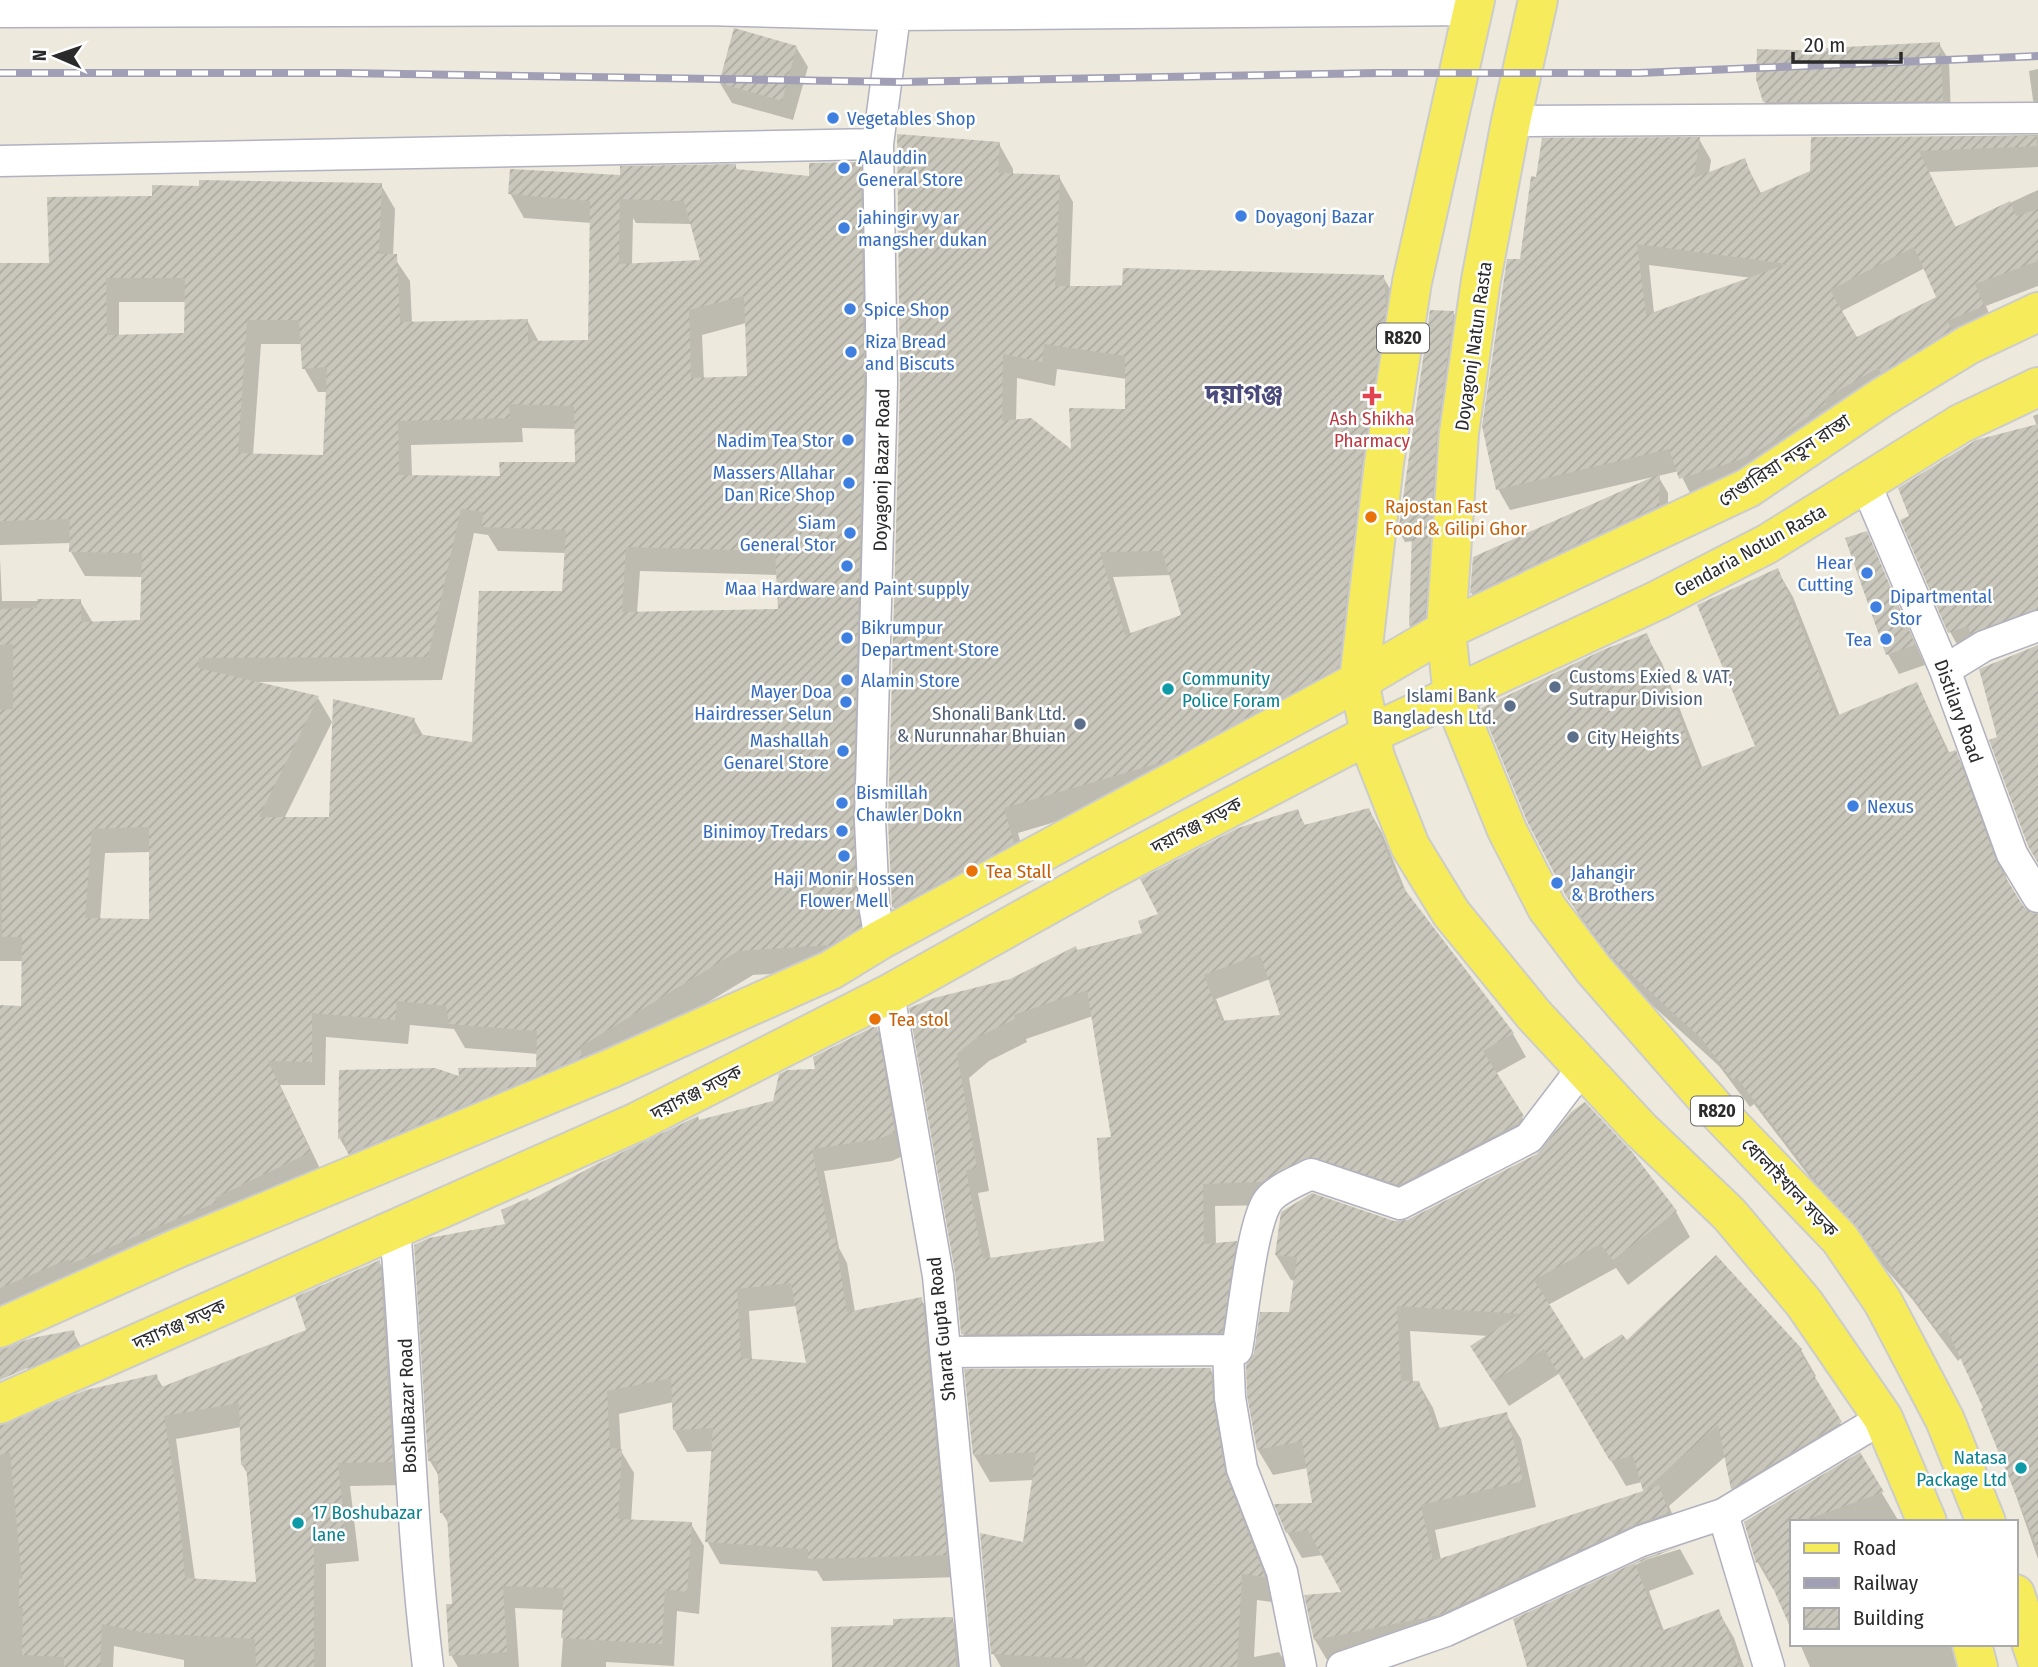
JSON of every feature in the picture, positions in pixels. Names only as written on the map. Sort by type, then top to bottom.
[{"type":"main road","name":"Doyagonj Natun Rasta","points":[[1453,697],[1446,631],[1459,433],[1481,280],[1511,121],[1538,0]]},
{"type":"main road","name":"R820","points":[[1474,5],[1412,282],[1384,463],[1359,681],[1370,734],[1410,846],[1451,913],[1534,1015],[1640,1130],[1729,1214],[1804,1303],[1883,1418],[1926,1520]]},
{"type":"main road","name":"গেণ্ডারিয়া নতুন রাস্তা","points":[[1359,681],[1446,631],[1748,488],[1881,398],[1968,345],[2038,312]]},
{"type":"main road","name":"Gendaria Notun Rasta","points":[[1370,734],[1453,697],[1732,562],[1866,485],[1960,424],[2038,387]]},
{"type":"main road","points":[[1708,508],[1732,562]]},
{"type":"main road","points":[[0,1328],[176,1250],[648,1052],[831,971],[880,940],[1359,681]]},
{"type":"main road","name":"ধোলাইখাল সড়ক","points":[[1453,697],[1507,830],[1547,908],[1594,970],[1720,1114],[1840,1239],[1883,1303],[1945,1420],[1985,1520]]},
{"type":"main road","name":"দয়াগঞ্জ সড়ক","points":[[0,1404],[637,1122],[889,994],[1100,876],[1370,734]]},
{"type":"main road","points":[[2017,1600],[2038,1663]]},
{"type":"main road","points":[[1973,1646],[1978,1667]]},
{"type":"street","points":[[0,12],[1474,5]]},
{"type":"street","name":"Doyagonj Bazar Road","points":[[880,940],[874,905],[870,821],[882,383],[878,144],[895,8]]},
{"type":"street","points":[[1511,121],[2038,118]]},
{"type":"street","points":[[0,162],[878,144]]},
{"type":"street","name":"Distilary Road","points":[[1866,485],[1945,670],[2012,854],[2038,897]]},
{"type":"street","points":[[1945,670],[1984,646],[2038,626]]},
{"type":"street","name":"Sharat Gupta Road","points":[[889,994],[938,1276],[975,1667]]},
{"type":"street","points":[[945,1352],[1237,1350],[1266,1203],[1279,1192],[1311,1174],[1400,1204],[1529,1138],[1583,1067]]},
{"type":"street","name":"BoshuBazar Road","points":[[395,1229],[403,1304],[416,1566],[428,1667]]},
{"type":"street","points":[[1228,1350],[1230,1398],[1242,1469],[1282,1572],[1301,1667]]},
{"type":"street","points":[[1342,1667],[1446,1630],[1640,1541],[1723,1514],[1883,1418]]},
{"type":"street","points":[[1723,1514],[1769,1667]]},
{"type":"building","points":[[734,28],[797,46],[782,101],[719,83]]},
{"type":"building","points":[[1940,42],[1943,101],[1763,102],[1756,79],[1757,49],[1826,51],[1826,48]]},
{"type":"building","points":[[897,134],[1000,142],[998,173],[1060,175],[1055,286],[1122,286],[1123,268],[1384,275],[1386,309],[1362,460],[1339,667],[1166,761],[1004,808],[1014,843],[892,908],[888,821],[900,383]],"holes":[[[1044,344],[1125,356],[1125,409],[1069,408],[1071,449],[1031,418],[1002,421],[1003,354],[1042,362]],[[1162,551],[1181,615],[1125,635],[1100,552]]]},
{"type":"building","points":[[2036,136],[2037,146],[1919,151],[1955,227],[2010,201],[2016,216],[2038,209],[2038,261],[1975,284],[1984,306],[1947,321],[1952,329],[1881,373],[1878,368],[1824,399],[1826,404],[1763,448],[1739,460],[1679,479],[1669,449],[1496,490],[1482,426],[1507,259],[1520,259],[1531,176],[1536,177],[1542,138],[1700,137],[1694,178],[1745,158],[1758,194],[1810,171],[1811,137]],"holes":[[[1637,244],[1787,264],[1646,315]],[[1914,247],[1936,297],[1857,337],[1830,290]]]},
{"type":"building","points":[[861,162],[864,383],[853,821],[860,927],[830,945],[738,951],[580,1047],[582,1057],[348,1154],[344,1137],[338,1139],[339,1070],[435,1068],[459,1076],[458,1068],[536,1067],[537,1031],[449,1024],[446,1006],[397,1001],[395,1020],[312,1013],[312,1062],[268,1061],[311,1152],[215,1198],[217,1202],[71,1264],[69,1259],[0,1288],[0,1005],[21,1006],[22,937],[2,937],[0,710],[13,709],[13,644],[0,645],[0,609],[37,608],[37,599],[81,599],[81,622],[140,620],[142,553],[69,552],[70,519],[0,521],[0,263],[49,263],[47,197],[152,196],[152,185],[199,186],[199,180],[382,183],[379,254],[397,254],[400,322],[528,319],[528,341],[588,340],[590,201],[508,194],[510,169],[620,175],[620,166],[736,164],[736,169],[809,176],[809,163]],"holes":[[[620,175],[620,199],[684,201],[700,260],[619,264]],[[106,278],[185,278],[184,333],[107,335]],[[744,296],[747,376],[691,378],[689,310]],[[247,320],[299,320],[302,369],[327,367],[323,455],[238,453]],[[509,404],[574,406],[575,462],[499,462],[500,476],[399,475],[398,421],[510,418]],[[461,509],[483,512],[482,527],[566,530],[562,591],[479,591],[472,742],[411,733],[415,718],[333,699],[329,817],[259,817],[319,696],[198,668],[199,658],[428,657]],[[626,547],[775,551],[778,609],[622,612]],[[149,827],[149,919],[85,918],[92,829]]]},
{"type":"building","points":[[1430,310],[1454,311],[1437,432],[1425,617],[1409,626],[1412,532],[1398,533]]},
{"type":"building","points":[[2038,424],[2038,609],[1970,634],[1968,626],[1948,633],[1900,520],[1909,516],[1898,488],[1976,440]]},
{"type":"building","points":[[1660,474],[1659,505],[1470,594],[1473,557]]},
{"type":"building","points":[[1867,531],[1915,645],[1886,655],[1845,538]]},
{"type":"building","points":[[1778,568],[1836,716],[1917,682],[1947,753],[1956,750],[1997,863],[2023,906],[2038,914],[2038,1549],[1981,1409],[1983,1408],[1947,1329],[1941,1335],[1894,1271],[1819,1185],[1737,1078],[1733,1080],[1701,1038],[1611,956],[1566,896],[1527,821],[1481,708],[1605,649],[1647,633],[1699,768],[1755,746],[1697,605]]},
{"type":"building","points":[[2038,645],[2038,863],[2028,846],[1989,740],[1997,737],[1979,669]]},
{"type":"building","points":[[1369,808],[1399,882],[1514,1033],[1483,1051],[1524,1116],[1517,1124],[1399,1185],[1310,1157],[1261,1182],[1203,1184],[1204,1244],[1237,1241],[1222,1333],[961,1334],[955,1273],[909,1008],[934,998],[1010,979],[1076,946],[1077,950],[1142,933],[1138,921],[1158,914],[1140,879],[1238,828],[1298,809],[1304,825]],"holes":[[[1260,954],[1280,1015],[1221,1021],[1204,975]],[[1087,990],[1111,1137],[1097,1138],[1104,1241],[983,1259],[966,1170],[977,1168],[957,1054],[976,1038],[1015,1019],[1014,1015]]]},
{"type":"building","points":[[877,1025],[895,1132],[879,1139],[812,1149],[830,1240],[835,1238],[847,1312],[922,1297],[947,1555],[808,1559],[808,1549],[705,1542],[713,1428],[673,1430],[671,1378],[607,1391],[610,1448],[622,1449],[618,1519],[692,1522],[687,1592],[665,1589],[662,1644],[561,1638],[564,1588],[503,1586],[507,1652],[449,1656],[446,1604],[452,1604],[447,1513],[440,1513],[437,1461],[428,1461],[414,1245],[429,1238],[505,1224],[501,1210],[528,1198],[529,1201],[593,1166],[698,1116],[699,1120],[773,1101],[779,1074],[788,1070],[815,1069],[813,1057]],"holes":[[[791,1283],[806,1363],[741,1358],[737,1289]]]},
{"type":"building","points":[[1585,1102],[1633,1153],[1677,1211],[1613,1260],[1600,1244],[1534,1280],[1584,1359],[1622,1334],[1627,1340],[1716,1255],[1802,1349],[1800,1352],[1842,1422],[1731,1489],[1718,1425],[1645,1490],[1659,1485],[1669,1513],[1634,1525],[1439,1615],[1314,1640],[1304,1595],[1341,1592],[1308,1530],[1286,1533],[1274,1504],[1312,1503],[1302,1441],[1257,1450],[1247,1396],[1246,1365],[1254,1353],[1260,1312],[1289,1312],[1297,1257],[1275,1255],[1281,1212],[1312,1193],[1394,1221],[1407,1220],[1537,1154],[1571,1112]],"holes":[[[1397,1306],[1520,1314],[1470,1346],[1493,1382],[1544,1349],[1610,1461],[1633,1456],[1643,1491],[1433,1561],[1421,1505],[1523,1481],[1507,1412],[1435,1429],[1419,1381],[1401,1381]]]},
{"type":"building","points":[[380,1260],[393,1462],[338,1463],[346,1538],[314,1541],[314,1667],[256,1667],[255,1639],[146,1633],[102,1624],[100,1667],[64,1667],[64,1657],[22,1655],[23,1608],[19,1608],[19,1579],[22,1579],[10,1453],[0,1455],[0,1425],[86,1390],[157,1374],[159,1388],[306,1330],[295,1297]],"holes":[[[239,1403],[241,1465],[246,1465],[256,1582],[185,1578],[177,1494],[164,1416]]]},
{"type":"building","points":[[74,1330],[77,1346],[0,1380],[0,1349],[32,1338]]},
{"type":"building","points":[[1211,1368],[1213,1401],[1225,1472],[1265,1577],[1242,1574],[1237,1667],[1086,1667],[1085,1659],[991,1654],[980,1533],[1023,1542],[1036,1452],[973,1455],[964,1369]]},
{"type":"building","points":[[1860,1452],[1884,1492],[1806,1520],[1790,1520],[1790,1627],[1761,1561],[1756,1563],[1744,1522]]},
{"type":"building","points":[[1681,1546],[1635,1564],[1661,1631],[1719,1609],[1740,1667],[1527,1667],[1513,1619],[1647,1557]]},
{"type":"building","points":[[953,1617],[956,1667],[832,1667],[831,1627],[893,1625],[893,1619]]},
{"type":"railway","points":[[0,73],[343,73],[901,82],[1378,73],[1639,73],[2038,56]]},
{"type":"place","name":"Vegetables Shop","points":[[833,118]]},
{"type":"place","name":"Alauddin General Store","points":[[844,168]]},
{"type":"place","name":"Doyagonj Bazar","points":[[1241,216]]},
{"type":"place","name":"jahingir vy ar mangsher dukan","points":[[844,228]]},
{"type":"place","name":"Spice Shop","points":[[850,309]]},
{"type":"place","name":"Riza Bread and Biscuts","points":[[851,352]]},
{"type":"place","name":"Ash Shikha Pharmacy","points":[[1372,396]]},
{"type":"place","name":"Nadim Tea Stor","points":[[848,440]]},
{"type":"place","name":"Massers Allahar Dan Rice Shop","points":[[849,483]]},
{"type":"place","name":"Rajostan Fast Food & Gilipi Ghor","points":[[1371,517]]},
{"type":"place","name":"Siam General Stor","points":[[850,533]]},
{"type":"place","name":"Maa Hardware and Paint supply","points":[[847,566]]},
{"type":"place","name":"Hear Cutting","points":[[1867,573]]},
{"type":"place","name":"Dipartmental Stor","points":[[1876,607]]},
{"type":"place","name":"Bikrumpur Department Store","points":[[847,638]]},
{"type":"place","name":"Tea","points":[[1886,639]]},
{"type":"place","name":"Alamin Store","points":[[847,680]]},
{"type":"place","name":"Customs Exied & VAT, Sutrapur Division","points":[[1555,687]]},
{"type":"place","name":"Community Police Foram","points":[[1168,689]]},
{"type":"place","name":"Mayer Doa Hairdresser Selun","points":[[846,702]]},
{"type":"place","name":"Islami Bank Bangladesh Ltd.","points":[[1510,706]]},
{"type":"place","name":"Shonali Bank Ltd. & Nurunnahar Bhuian","points":[[1080,724]]},
{"type":"place","name":"City Heights","points":[[1573,737]]},
{"type":"place","name":"Mashallah Genarel Store","points":[[843,751]]},
{"type":"place","name":"Bismillah Chawler Dokn","points":[[842,803]]},
{"type":"place","name":"Nexus","points":[[1853,806]]},
{"type":"place","name":"Binimoy Tredars","points":[[842,831]]},
{"type":"place","name":"Haji Monir Hossen Flower Mell","points":[[844,856]]},
{"type":"place","name":"Tea Stall","points":[[972,871]]},
{"type":"place","name":"Jahangir & Brothers","points":[[1557,883]]},
{"type":"place","name":"Tea stol","points":[[875,1019]]},
{"type":"place","name":"Natasa Package Ltd","points":[[2021,1468]]},
{"type":"place","name":"17 Boshubazar lane","points":[[298,1523]]},
{"type":"district","name":"দয়াগঞ্জ","points":[[1244,394]]}]
